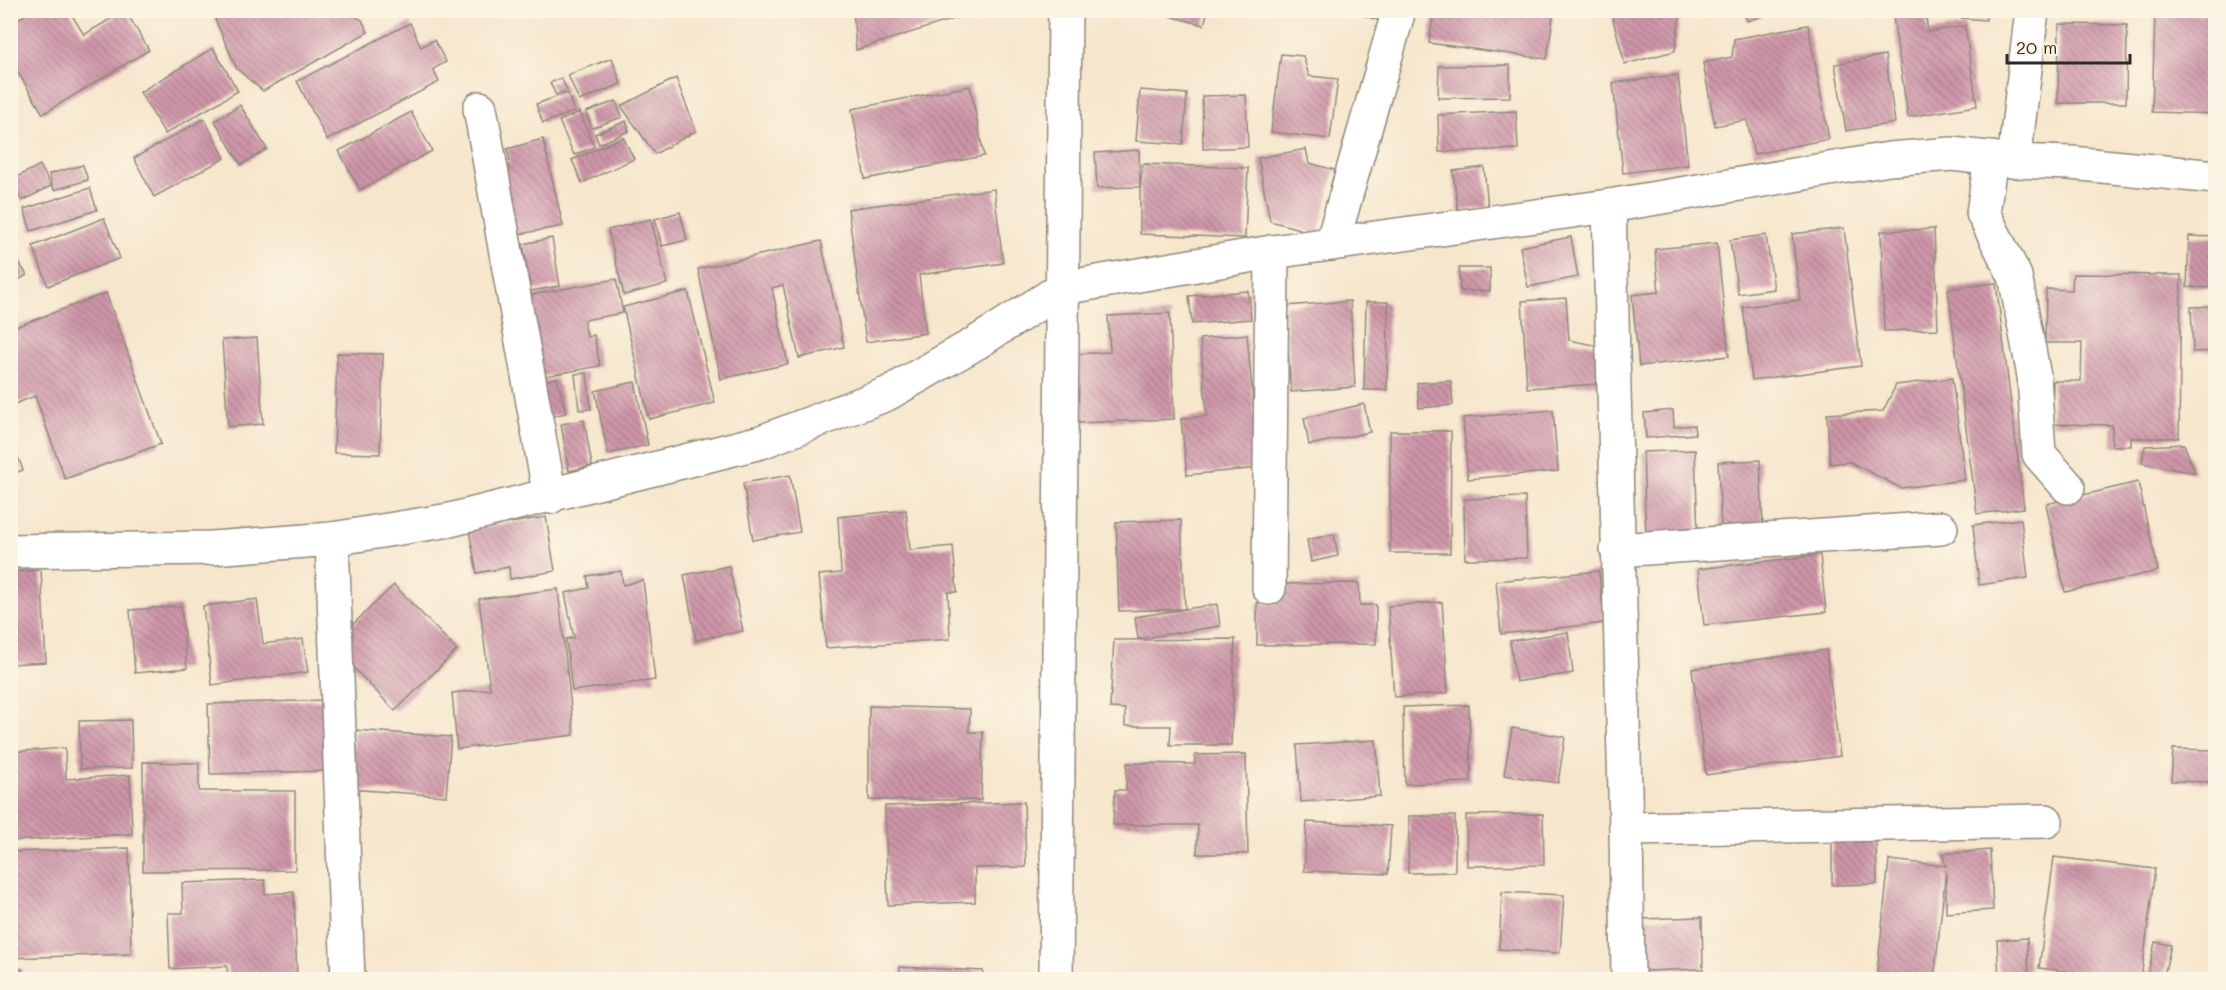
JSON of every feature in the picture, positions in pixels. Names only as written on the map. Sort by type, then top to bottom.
[{"type":"street","points":[[1056,980],[1065,10]]},
{"type":"street","points":[[1332,244],[1399,10]]},
{"type":"street","points":[[2032,10],[2003,160],[1983,213],[2015,276],[2034,375],[2039,454],[2068,487]]},
{"type":"street","points":[[480,108],[550,497]]},
{"type":"street","points":[[10,550],[212,548],[332,539],[450,520],[550,497],[761,442],[887,394],[976,343],[1063,288],[1272,252],[1609,206],[1889,159],[1952,154],[2216,177]]},
{"type":"street","points":[[1609,206],[1628,980]]},
{"type":"street","points":[[1269,588],[1272,252]]},
{"type":"street","points":[[1617,549],[1941,528]]},
{"type":"street","points":[[332,539],[348,980]]},
{"type":"street","points":[[1626,829],[2046,821]]},
{"type":"building","points":[[33,10],[69,10],[84,35],[125,10],[149,50],[43,114],[10,59],[10,24]]},
{"type":"building","points":[[211,10],[343,10],[362,20],[368,32],[263,91],[237,69]]},
{"type":"building","points":[[853,10],[979,10],[979,11],[856,50]]},
{"type":"building","points":[[1170,10],[1208,10],[1204,25],[1169,16]]},
{"type":"building","points":[[1345,10],[1380,10],[1378,20]]},
{"type":"building","points":[[1434,10],[1554,10],[1547,59],[1429,43]]},
{"type":"building","points":[[1681,10],[1675,51],[1625,64],[1611,12]]},
{"type":"building","points":[[1744,10],[1779,10],[1779,11],[1747,21]]},
{"type":"building","points":[[1892,10],[1925,10],[1928,32],[1965,26],[1977,106],[1908,117]]},
{"type":"building","points":[[1960,10],[1985,10],[1986,20],[1961,18]]},
{"type":"building","points":[[2155,13],[2216,15],[2216,114],[2152,112]]},
{"type":"building","points":[[410,23],[421,47],[434,40],[446,62],[433,69],[439,82],[327,140],[297,81]]},
{"type":"building","points":[[2059,24],[2127,25],[2126,103],[2058,103]]},
{"type":"building","points":[[1808,25],[1829,139],[1754,154],[1747,120],[1715,126],[1703,63],[1732,57],[1734,39]]},
{"type":"building","points":[[213,48],[238,91],[165,134],[140,92]]},
{"type":"building","points":[[1281,54],[1303,56],[1309,76],[1338,79],[1330,139],[1271,132]]},
{"type":"building","points":[[1885,55],[1895,123],[1846,131],[1835,64]]},
{"type":"building","points":[[612,58],[621,84],[579,101],[568,75]]},
{"type":"building","points":[[1510,65],[1510,97],[1438,98],[1439,66]]},
{"type":"building","points":[[1678,75],[1688,165],[1623,173],[1613,83]]},
{"type":"building","points":[[561,78],[567,90],[556,95],[550,83]]},
{"type":"building","points":[[676,78],[696,131],[655,154],[621,106]]},
{"type":"building","points":[[970,86],[984,156],[865,179],[852,109]]},
{"type":"building","points":[[1140,90],[1187,94],[1183,144],[1136,141]]},
{"type":"building","points":[[568,93],[574,112],[543,123],[536,104]]},
{"type":"building","points":[[1246,95],[1248,147],[1203,149],[1202,96]]},
{"type":"building","points":[[616,101],[622,117],[592,128],[586,112]]},
{"type":"building","points":[[240,105],[267,149],[241,165],[215,121]]},
{"type":"building","points":[[1516,111],[1518,149],[1439,152],[1438,115]]},
{"type":"building","points":[[411,112],[432,151],[360,190],[339,151]]},
{"type":"building","points":[[580,112],[594,147],[574,155],[559,121]]},
{"type":"building","points":[[204,119],[225,158],[154,197],[134,158]]},
{"type":"building","points":[[626,121],[629,131],[599,144],[595,134]]},
{"type":"building","points":[[623,137],[634,159],[582,183],[572,160]]},
{"type":"building","points":[[543,139],[563,226],[509,236],[499,163],[510,161],[507,149]]},
{"type":"building","points":[[1306,149],[1309,163],[1335,170],[1318,234],[1270,221],[1258,158]]},
{"type":"building","points":[[1139,150],[1140,187],[1097,188],[1095,153]]},
{"type":"building","points":[[1143,164],[1248,168],[1245,238],[1140,234],[1140,187]]},
{"type":"building","points":[[40,165],[51,186],[22,201],[11,180]]},
{"type":"building","points":[[83,165],[88,180],[54,190],[49,174]]},
{"type":"building","points":[[1484,167],[1488,207],[1458,211],[1453,171]]},
{"type":"building","points":[[90,188],[97,210],[31,231],[24,209]]},
{"type":"building","points":[[994,189],[1003,263],[919,275],[926,333],[866,342],[848,209]]},
{"type":"building","points":[[680,212],[687,240],[662,246],[655,219]]},
{"type":"building","points":[[104,218],[120,258],[48,286],[33,246]]},
{"type":"building","points":[[651,219],[667,284],[624,295],[608,230]]},
{"type":"building","points":[[1844,228],[1861,366],[1752,380],[1743,307],[1800,300],[1792,234]]},
{"type":"building","points":[[1934,229],[1938,329],[1884,331],[1881,231]]},
{"type":"building","points":[[1766,235],[1774,289],[1738,294],[1730,240]]},
{"type":"building","points":[[2189,236],[2216,237],[2216,288],[2187,287]]},
{"type":"building","points":[[1571,237],[1578,277],[1528,287],[1520,247]]},
{"type":"building","points":[[552,238],[560,286],[531,291],[523,244]]},
{"type":"building","points":[[821,241],[844,347],[799,358],[783,285],[772,288],[788,364],[721,379],[698,269]]},
{"type":"building","points":[[1717,243],[1729,356],[1639,366],[1632,295],[1659,292],[1655,249]]},
{"type":"building","points":[[10,249],[27,275],[10,285]]},
{"type":"building","points":[[1459,268],[1490,268],[1490,291],[1460,291]]},
{"type":"building","points":[[2073,274],[2181,275],[2179,438],[2131,438],[2131,446],[2112,446],[2112,425],[2052,424],[2053,381],[2081,381],[2082,343],[2045,343],[2046,289],[2072,290]]},
{"type":"building","points":[[616,279],[623,313],[584,320],[587,337],[594,335],[600,366],[535,378],[520,297]]},
{"type":"building","points":[[1996,283],[2024,508],[1977,514],[1948,289]]},
{"type":"building","points":[[688,291],[715,403],[649,419],[623,307]]},
{"type":"building","points":[[1248,291],[1251,319],[1192,324],[1189,296]]},
{"type":"building","points":[[106,293],[161,444],[65,479],[35,396],[10,406],[10,329]]},
{"type":"building","points":[[1566,298],[1569,340],[1599,346],[1602,384],[1527,388],[1522,301]]},
{"type":"building","points":[[1350,301],[1355,387],[1291,392],[1285,306]]},
{"type":"building","points":[[1366,302],[1388,302],[1387,390],[1364,390]]},
{"type":"building","points":[[2216,306],[2216,351],[2193,352],[2191,307]]},
{"type":"building","points":[[1170,313],[1174,419],[1078,423],[1075,354],[1110,352],[1108,316]]},
{"type":"building","points":[[1247,334],[1259,468],[1187,475],[1181,419],[1207,416],[1200,339]]},
{"type":"building","points":[[257,338],[263,424],[228,427],[222,340]]},
{"type":"building","points":[[337,353],[383,354],[380,454],[334,453]]},
{"type":"building","points":[[587,373],[591,409],[579,410],[575,374]]},
{"type":"building","points":[[557,378],[566,413],[548,417],[539,382]]},
{"type":"building","points":[[1952,378],[1965,480],[1901,488],[1850,462],[1830,464],[1827,414],[1883,411],[1896,385]]},
{"type":"building","points":[[1451,381],[1453,405],[1419,408],[1417,383]]},
{"type":"building","points":[[635,382],[648,445],[608,454],[595,391]]},
{"type":"building","points":[[1364,404],[1370,432],[1309,445],[1304,418]]},
{"type":"building","points":[[1553,410],[1558,471],[1468,479],[1463,418]]},
{"type":"building","points":[[1673,410],[1674,427],[1694,425],[1695,434],[1646,438],[1644,413]]},
{"type":"building","points":[[584,420],[592,466],[569,471],[561,424]]},
{"type":"building","points":[[1390,431],[1451,431],[1450,553],[1390,553]]},
{"type":"building","points":[[10,436],[23,470],[10,475]]},
{"type":"building","points":[[2184,444],[2195,473],[2142,463],[2145,446]]},
{"type":"building","points":[[1695,450],[1698,535],[1646,537],[1643,452]]},
{"type":"building","points":[[1760,460],[1763,527],[1721,529],[1718,462]]},
{"type":"building","points":[[790,475],[800,532],[753,540],[743,483]]},
{"type":"building","points":[[2138,482],[2158,571],[2065,592],[2046,504]]},
{"type":"building","points":[[1525,497],[1527,558],[1465,559],[1464,499]]},
{"type":"building","points":[[906,510],[910,550],[953,546],[957,592],[948,592],[950,639],[826,648],[819,575],[841,573],[838,517]]},
{"type":"building","points":[[546,517],[555,571],[510,579],[509,567],[477,573],[469,530]]},
{"type":"building","points":[[2021,519],[2028,578],[1979,585],[1973,525]]},
{"type":"building","points":[[1181,520],[1185,609],[1119,611],[1116,522]]},
{"type":"building","points":[[1334,534],[1338,556],[1311,562],[1307,540]]},
{"type":"building","points":[[1820,555],[1826,612],[1704,625],[1698,569]]},
{"type":"building","points":[[729,566],[743,631],[696,640],[684,575]]},
{"type":"building","points":[[41,570],[46,662],[10,664],[10,572]]},
{"type":"building","points":[[621,571],[623,585],[643,580],[655,680],[572,691],[566,639],[574,638],[565,593],[589,588],[587,576]]},
{"type":"building","points":[[1599,571],[1604,623],[1501,634],[1496,581]]},
{"type":"building","points":[[1359,583],[1360,605],[1376,605],[1376,644],[1257,645],[1257,603],[1278,603],[1278,584]]},
{"type":"building","points":[[394,585],[457,650],[395,711],[351,665],[350,627]]},
{"type":"building","points":[[558,589],[574,735],[457,749],[452,693],[490,689],[479,599]]},
{"type":"building","points":[[257,599],[263,644],[303,639],[308,672],[212,685],[203,606]]},
{"type":"building","points":[[1442,602],[1448,693],[1394,697],[1388,606]]},
{"type":"building","points":[[1217,604],[1220,626],[1138,639],[1135,617]]},
{"type":"building","points":[[181,606],[187,668],[135,673],[130,610]]},
{"type":"building","points":[[1568,632],[1573,673],[1516,682],[1510,641]]},
{"type":"building","points":[[1235,639],[1231,745],[1170,745],[1171,726],[1125,726],[1125,709],[1110,708],[1114,640]]},
{"type":"building","points":[[1826,650],[1840,756],[1706,775],[1692,669]]},
{"type":"building","points":[[325,700],[327,771],[210,774],[208,704]]},
{"type":"building","points":[[1469,705],[1471,782],[1405,784],[1403,707]]},
{"type":"building","points":[[869,706],[970,709],[969,732],[983,732],[981,800],[869,800]]},
{"type":"building","points":[[131,720],[132,768],[80,769],[79,721]]},
{"type":"building","points":[[1512,728],[1565,737],[1558,783],[1504,775]]},
{"type":"building","points":[[354,730],[451,737],[446,796],[349,789]]},
{"type":"building","points":[[1376,740],[1380,796],[1301,802],[1297,745]]},
{"type":"building","points":[[65,748],[66,779],[130,775],[132,834],[10,841],[10,752]]},
{"type":"building","points":[[2173,749],[2214,750],[2213,782],[2171,781]]},
{"type":"building","points":[[1246,754],[1248,854],[1197,854],[1198,825],[1113,825],[1115,790],[1126,790],[1127,763],[1195,764],[1195,755]]},
{"type":"building","points":[[143,762],[199,763],[199,791],[295,791],[295,870],[143,871]]},
{"type":"building","points":[[1024,802],[1026,867],[975,868],[975,902],[888,905],[885,806]]},
{"type":"building","points":[[1543,814],[1544,865],[1467,866],[1466,815]]},
{"type":"building","points":[[1409,816],[1455,816],[1455,872],[1408,873]]},
{"type":"building","points":[[1307,822],[1391,826],[1388,874],[1304,871]]},
{"type":"building","points":[[1876,838],[1877,884],[1832,885],[1832,839]]},
{"type":"building","points":[[129,848],[131,954],[10,958],[10,852]]},
{"type":"building","points":[[1990,850],[1993,910],[1946,913],[1946,870],[1934,980],[1877,974],[1889,860],[1946,866],[1942,854]]},
{"type":"building","points":[[2054,857],[2155,869],[2141,980],[2039,968]]},
{"type":"building","points":[[265,880],[265,894],[294,892],[297,980],[228,980],[227,966],[170,969],[168,913],[183,913],[182,883]]},
{"type":"building","points":[[1502,892],[1564,895],[1560,953],[1499,949]]},
{"type":"building","points":[[1702,917],[1703,969],[1643,971],[1640,919]]},
{"type":"building","points":[[2027,938],[2029,980],[1999,980],[1997,940]]},
{"type":"building","points":[[2155,942],[2171,945],[2163,980],[2147,978]]},
{"type":"building","points":[[900,967],[983,971],[982,980],[900,980]]},
{"type":"building","points":[[10,969],[22,969],[23,980],[10,980]]}]
